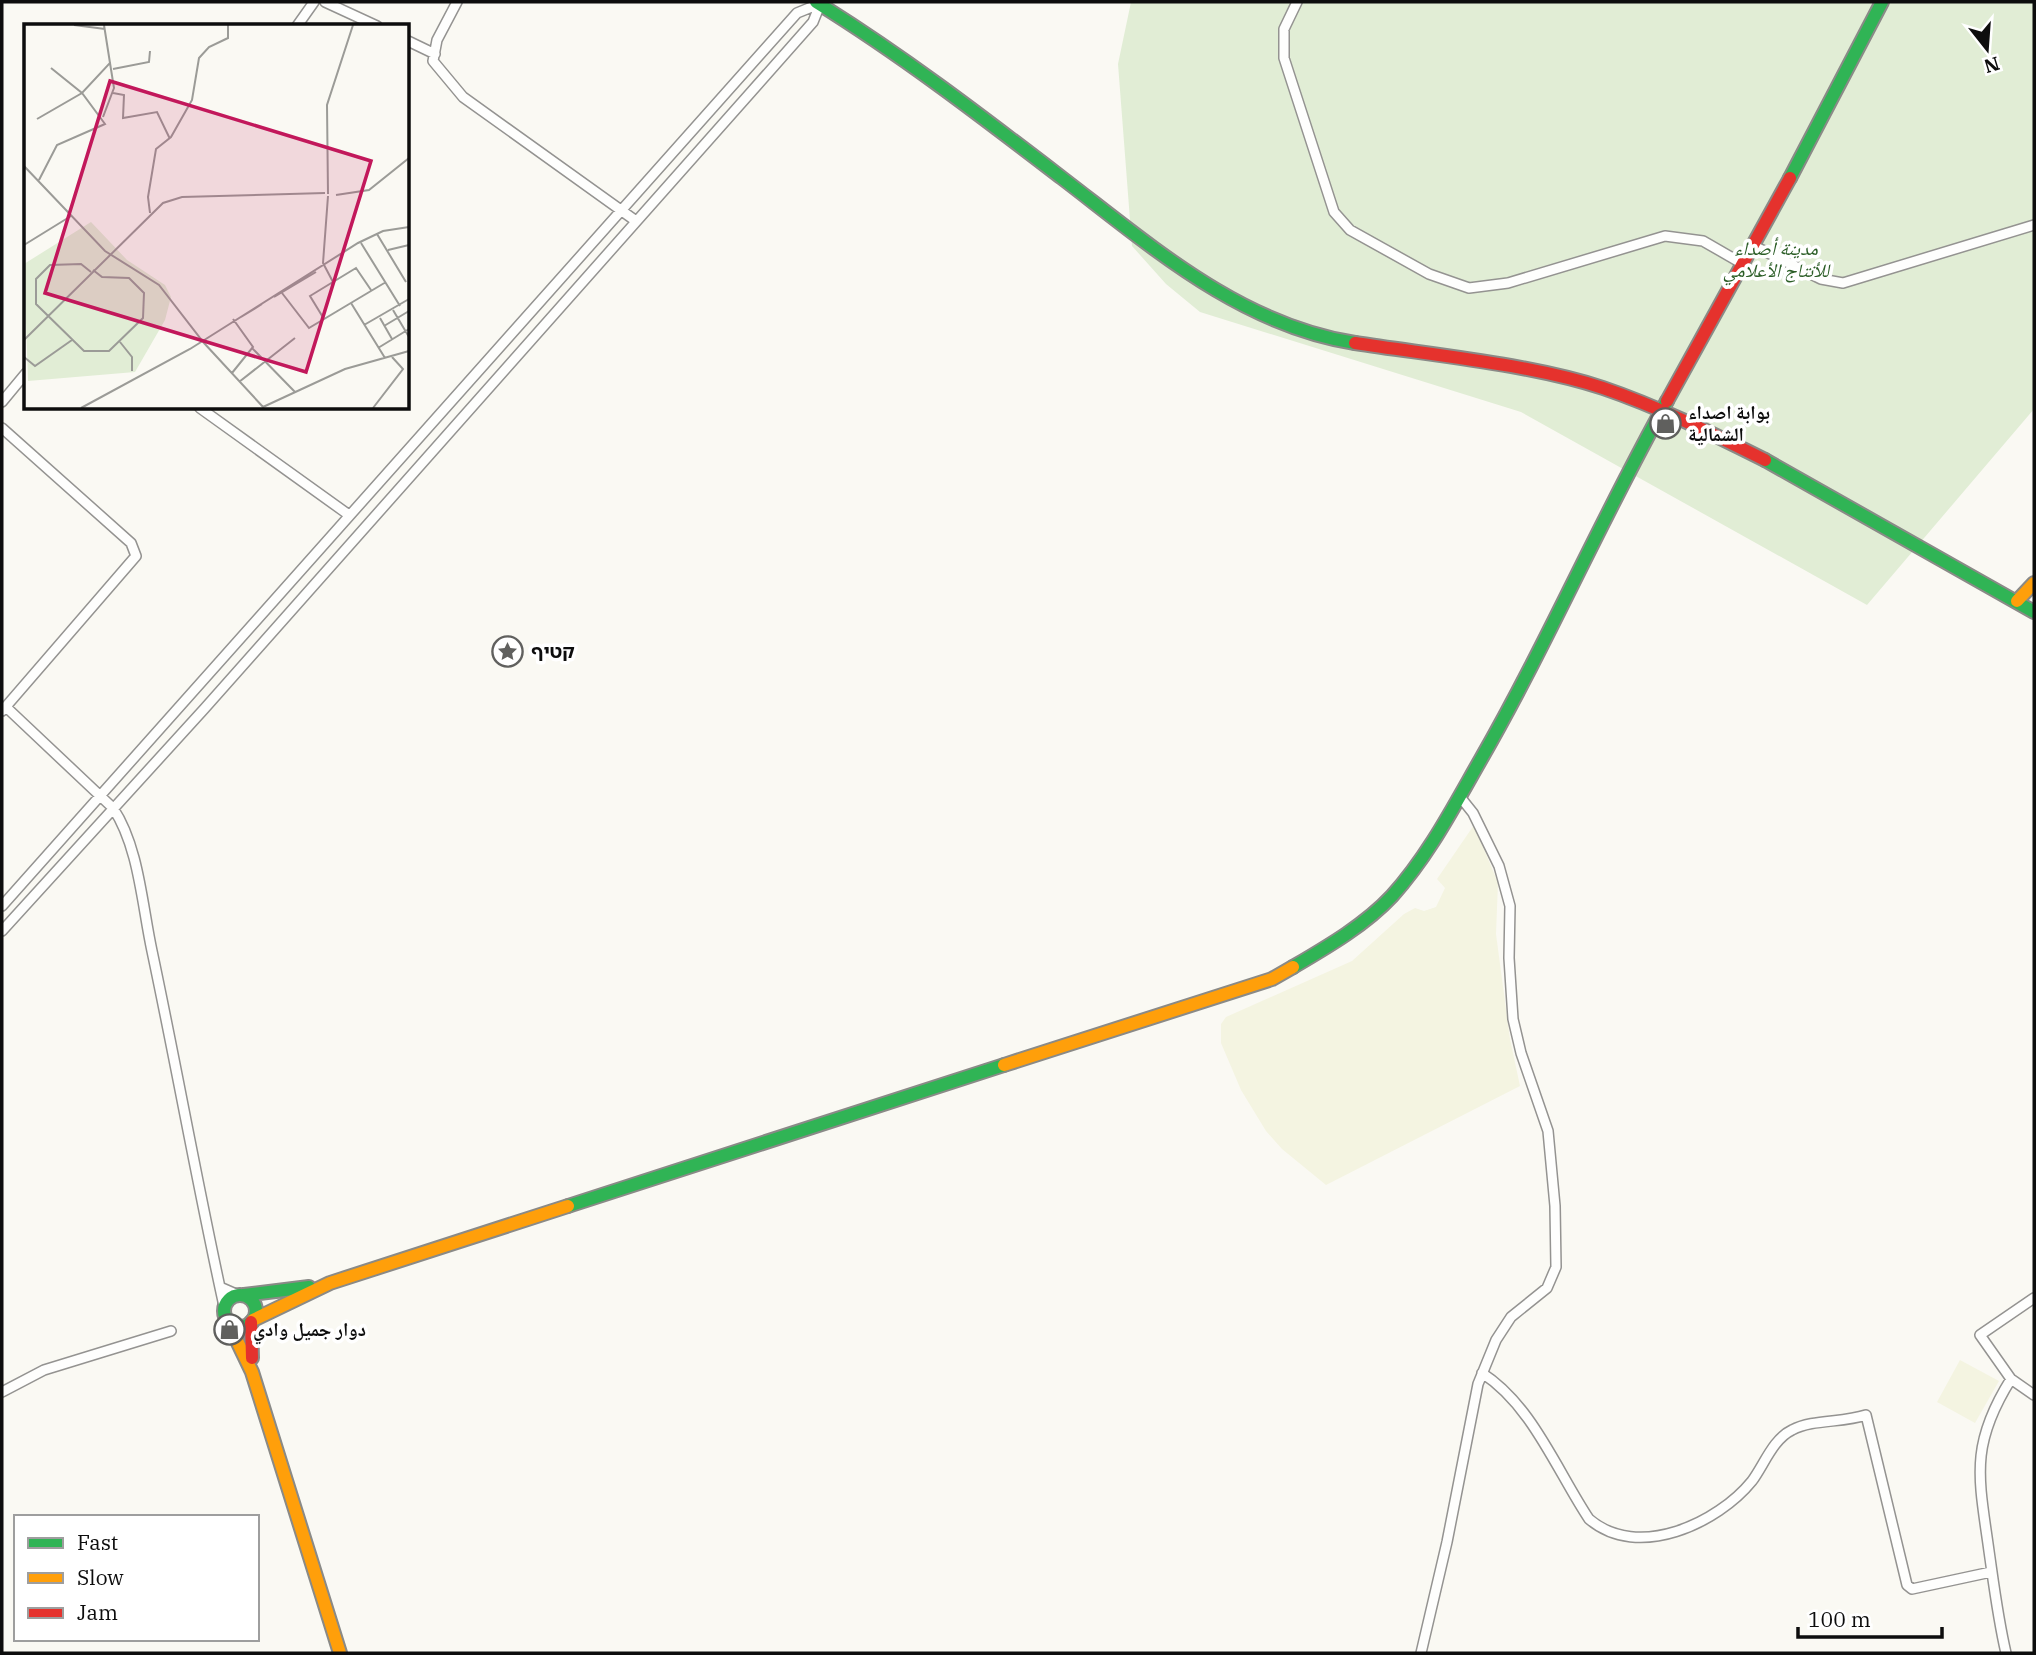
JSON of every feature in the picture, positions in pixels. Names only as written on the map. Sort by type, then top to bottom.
[{"type":"street","points":[[298,24],[314,2]]},
{"type":"street","points":[[325,2],[373,24]]},
{"type":"street","points":[[457,2],[437,40],[433,61],[463,97],[636,221]]},
{"type":"street","points":[[1297,2],[1284,29],[1284,58],[1334,212],[1350,230],[1429,274],[1469,288],[1508,283],[1665,236],[1703,241],[1744,264]]},
{"type":"street","points":[[228,1322],[239,1327],[330,1283],[1272,979],[1334,943],[1390,898],[1430,848],[1461,798],[1532,670],[1617,491],[1754,246],[1882,2]]},
{"type":"street","points":[[2,906],[797,13],[818,3]]},
{"type":"street","points":[[2,931],[205,708],[813,22],[818,3]]},
{"type":"street","points":[[818,3],[892,49],[1172,262],[1250,311],[1328,339],[1517,369],[1602,388],[1802,478],[2034,612]]},
{"type":"street","points":[[410,42],[435,54]]},
{"type":"street","points":[[1754,246],[1821,279],[1843,283],[2034,225]]},
{"type":"street","points":[[2,401],[24,375]]},
{"type":"street","points":[[203,410],[349,515]]},
{"type":"street","points":[[2,428],[131,542],[136,556],[4,709],[113,808],[121,820],[138,880],[228,1322],[252,1372],[340,1653]]},
{"type":"street","points":[[2017,601],[2034,583]]},
{"type":"street","points":[[1421,1653],[1457,1495],[1473,1402],[1482,1373],[1496,1340],[1511,1317],[1547,1289],[1556,1267],[1555,1206],[1548,1131],[1521,1053],[1513,1018],[1509,958],[1510,906],[1499,866],[1473,813],[1461,798]]},
{"type":"street","points":[[224,1306],[228,1298],[240,1295],[330,1283]]},
{"type":"street","points":[[220,1287],[240,1295],[255,1306],[252,1321],[252,1372]]},
{"type":"street","points":[[2034,1298],[1979,1335],[2011,1379],[2034,1395]]},
{"type":"street","points":[[2,1392],[44,1370],[171,1331]]},
{"type":"street","points":[[1482,1373],[1499,1384],[1514,1402],[1589,1519],[1596,1525],[1631,1536],[1667,1534],[1718,1512],[1752,1480],[1773,1448],[1791,1430],[1866,1415],[1907,1585],[1912,1589],[1991,1572]]},
{"type":"street","points":[[2006,1653],[1979,1492],[1979,1454],[1987,1424],[2011,1379]]},
{"type":"green space","name":"مدينة أصداء للأنتاج الأعلامي","points":[[1131,2],[2034,2],[2034,409],[1867,605],[1521,412],[1200,312],[1166,284],[1132,246],[1118,64]]},
{"type":"green space","points":[[1474,825],[1498,883],[1496,934],[1510,1039],[1520,1086],[1326,1185],[1282,1149],[1266,1131],[1241,1090],[1221,1043],[1221,1024],[1226,1017],[1352,961],[1404,914],[1415,908],[1424,911],[1436,907],[1445,888],[1437,879]]},
{"type":"green space","points":[[1960,1360],[1999,1381],[1975,1423],[1937,1402]]},
{"type":"traffic: fast","points":[[816,2],[941,87],[1129,230],[1199,279],[1235,301],[1273,319],[1313,334],[1355,343]]},
{"type":"traffic: fast","points":[[1790,178],[1882,2]]},
{"type":"traffic: fast","points":[[1293,967],[1370,917],[1392,896],[1429,847],[1506,715],[1667,401]]},
{"type":"traffic: fast","points":[[1765,460],[2034,612]]},
{"type":"traffic: fast","points":[[568,1206],[1004,1065]]},
{"type":"traffic: fast","points":[[244,1295],[309,1287]]},
{"type":"traffic: fast","points":[[240,1295],[252,1299],[256,1311],[252,1323],[240,1327],[228,1323],[224,1311],[228,1299],[240,1295]]},
{"type":"traffic: slow","points":[[2017,601],[2034,583]]},
{"type":"traffic: slow","points":[[1004,1065],[1272,979],[1293,967]]},
{"type":"traffic: slow","points":[[253,1320],[330,1283],[568,1206]]},
{"type":"traffic: slow","points":[[228,1322],[252,1372],[340,1653]]},
{"type":"traffic: jam","points":[[1667,401],[1790,178]]},
{"type":"traffic: jam","points":[[1355,343],[1513,366],[1575,380],[1645,404],[1765,460]]},
{"type":"traffic: jam","points":[[251,1322],[252,1358]]},
{"type":"place","name":"بوابة اصداء الشمالية","points":[[1665,423]]},
{"type":"place","name":"קטיף","points":[[508,651]]},
{"type":"place","name":"دوار جميل وادي","points":[[230,1329]]}]
